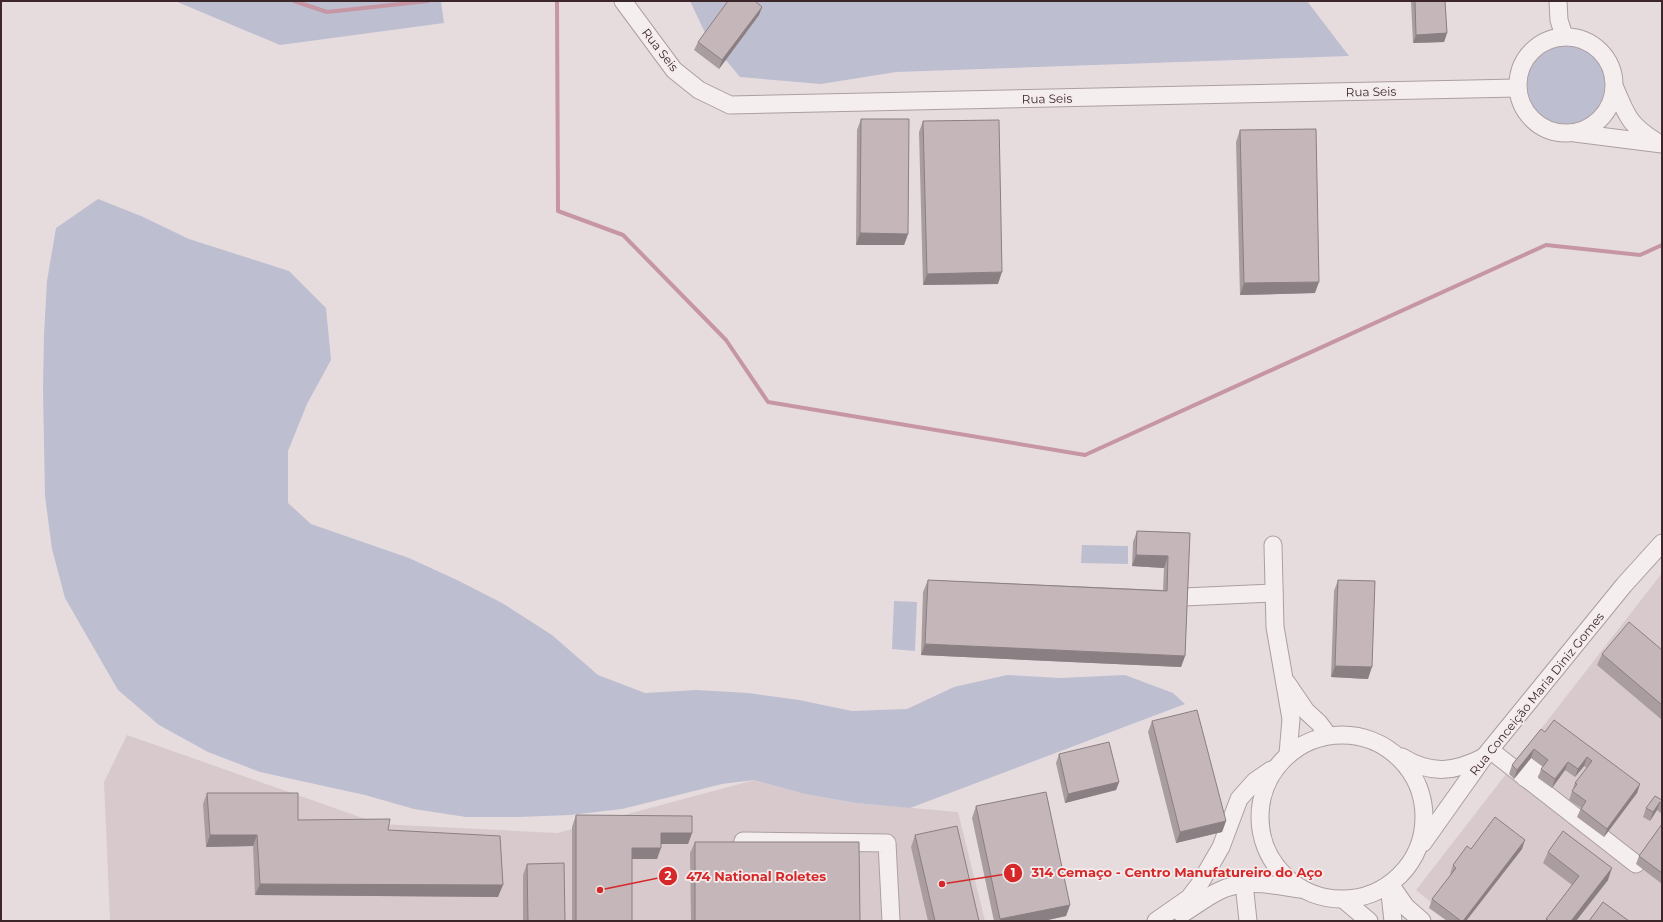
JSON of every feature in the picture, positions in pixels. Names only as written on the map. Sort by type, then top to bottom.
[{"type":"street","name":"Rua Seis","points":[[623,1],[674,70],[699,90],[730,105],[1517,88]]},
{"type":"street","points":[[1558,1],[1559,20],[1564,36]]},
{"type":"street","points":[[1564,36],[1579,38],[1594,45],[1606,56],[1613,71],[1615,88],[1626,116],[1634,126],[1661,144],[1556,132],[1542,127],[1530,117],[1521,104],[1517,88],[1519,73],[1525,58],[1535,47],[1548,39],[1564,36]]},
{"type":"street","points":[[1573,133],[1589,128],[1602,118],[1611,104],[1615,88]]},
{"type":"street","name":"Rua Conceição Maria Diniz Gomes","points":[[1418,850],[1487,754],[1624,585],[1662,543]]},
{"type":"street","points":[[1273,545],[1275,627],[1282,676],[1291,719],[1288,754]]},
{"type":"street","points":[[1184,597],[1274,593]]},
{"type":"street","points":[[1282,676],[1306,711],[1319,723],[1328,735]]},
{"type":"street","points":[[1158,920],[1192,894],[1221,847],[1239,799],[1255,782],[1275,767],[1288,754],[1328,735],[1346,734],[1370,739],[1413,764],[1441,770],[1467,766],[1487,754],[1573,809],[1636,864]]},
{"type":"street","points":[[1158,920],[1182,914],[1218,891],[1244,883],[1255,882],[1300,889],[1321,897],[1344,900],[1368,896],[1390,885],[1406,870],[1418,850],[1424,829],[1424,807],[1419,786],[1408,767],[1393,751]]},
{"type":"street","points":[[1525,778],[1538,764]]},
{"type":"street","points":[[1275,767],[1262,792],[1259,819],[1264,847],[1279,870],[1300,889]]},
{"type":"street","points":[[740,853],[743,840],[887,843],[891,921]]},
{"type":"street","points":[[1244,883],[1248,921]]},
{"type":"street","points":[[1390,885],[1393,921]]},
{"type":"street","points":[[1390,885],[1406,907],[1422,921]]},
{"type":"street","points":[[1344,900],[1369,921]]},
{"type":"shaded area","points":[[175,1],[441,1],[444,23],[280,45]]},
{"type":"shaded area","points":[[690,1],[1307,1],[1349,56],[896,72],[821,84],[740,77],[708,39]]},
{"type":"shaded area","points":[[1566,46],[1581,49],[1588,53],[1598,63],[1602,70],[1605,85],[1602,100],[1598,107],[1588,117],[1581,121],[1566,124],[1551,121],[1544,117],[1534,107],[1530,100],[1527,85],[1530,70],[1534,63],[1544,53],[1551,49]]},
{"type":"shaded area","points":[[98,199],[141,216],[189,239],[289,271],[326,308],[331,360],[307,404],[288,451],[288,503],[311,524],[409,558],[502,603],[552,635],[598,675],[645,693],[697,690],[748,693],[799,700],[852,711],[907,709],[954,687],[1007,675],[1060,678],[1125,675],[1173,693],[1185,704],[910,808],[856,803],[805,794],[754,780],[722,784],[622,809],[570,815],[466,817],[414,809],[365,795],[260,772],[208,752],[159,725],[118,690],[65,598],[52,549],[45,496],[43,390],[47,281],[56,228]]},
{"type":"shaded area","points":[[1082,545],[1128,546],[1128,564],[1081,563]]},
{"type":"shaded area","points":[[1662,573],[1662,921],[1454,921],[1416,890]]},
{"type":"shaded area","points":[[894,601],[917,602],[915,651],[892,649]]},
{"type":"shaded area","points":[[127,735],[380,824],[557,833],[754,780],[805,794],[856,803],[958,812],[985,921],[110,921],[104,782]]},
{"type":"building","points":[[728,1],[755,1],[762,7],[722,60],[698,42]]},
{"type":"building","points":[[1415,1],[1445,1],[1447,33],[1416,35]]},
{"type":"building","points":[[861,119],[909,119],[908,234],[860,233]]},
{"type":"building","points":[[999,120],[1002,272],[927,274],[923,121]]},
{"type":"building","points":[[1316,129],[1319,282],[1244,283],[1240,130]]},
{"type":"building","points":[[1137,531],[1190,533],[1185,656],[925,644],[928,580],[1167,591],[1168,556],[1136,555]]},
{"type":"building","points":[[1338,580],[1375,581],[1372,667],[1335,666]]},
{"type":"building","points":[[1629,622],[1662,650],[1662,705],[1602,654]]},
{"type":"building","points":[[1197,710],[1226,821],[1180,832],[1152,721]]},
{"type":"building","points":[[1554,720],[1640,784],[1607,829],[1581,809],[1586,801],[1572,791],[1577,784],[1575,783],[1592,761],[1587,757],[1578,769],[1568,762],[1555,779],[1541,769],[1548,760],[1534,749],[1517,770],[1512,765],[1541,729],[1545,732]]},
{"type":"building","points":[[1109,742],[1119,782],[1068,794],[1059,754]]},
{"type":"building","points":[[1046,792],[1070,905],[1000,919],[976,806]]},
{"type":"building","points":[[207,793],[298,793],[298,820],[390,819],[388,830],[500,836],[503,885],[260,884],[257,835],[210,835]]},
{"type":"building","points":[[1655,796],[1662,800],[1662,803],[1660,802],[1653,812],[1646,808]]},
{"type":"building","points":[[576,815],[692,816],[692,833],[661,833],[661,848],[632,848],[632,921],[576,921]]},
{"type":"building","points":[[1495,817],[1525,840],[1463,921],[1461,921],[1432,899],[1456,868],[1453,865],[1467,846],[1471,849]]},
{"type":"building","points":[[1662,824],[1662,873],[1639,856]]},
{"type":"building","points":[[957,826],[979,921],[935,921],[915,835]]},
{"type":"building","points":[[1563,831],[1612,868],[1571,921],[1549,921],[1546,919],[1579,876],[1548,852]]},
{"type":"building","points":[[695,842],[859,842],[860,921],[695,921]]},
{"type":"building","points":[[564,863],[565,921],[528,921],[527,864]]},
{"type":"building","points":[[1603,902],[1629,921],[1589,921]]},
{"type":"waterway","points":[[294,1],[327,12],[428,1]]},
{"type":"waterway","points":[[557,1],[558,211],[623,235],[726,340],[768,402],[1085,455],[1546,245],[1640,255],[1662,245]]},
{"type":"place","name":"314 Cemaço - Centro Manufatureiro do Aço","points":[[942,884]]},
{"type":"place","name":"474 National Roletes","points":[[600,890]]}]
